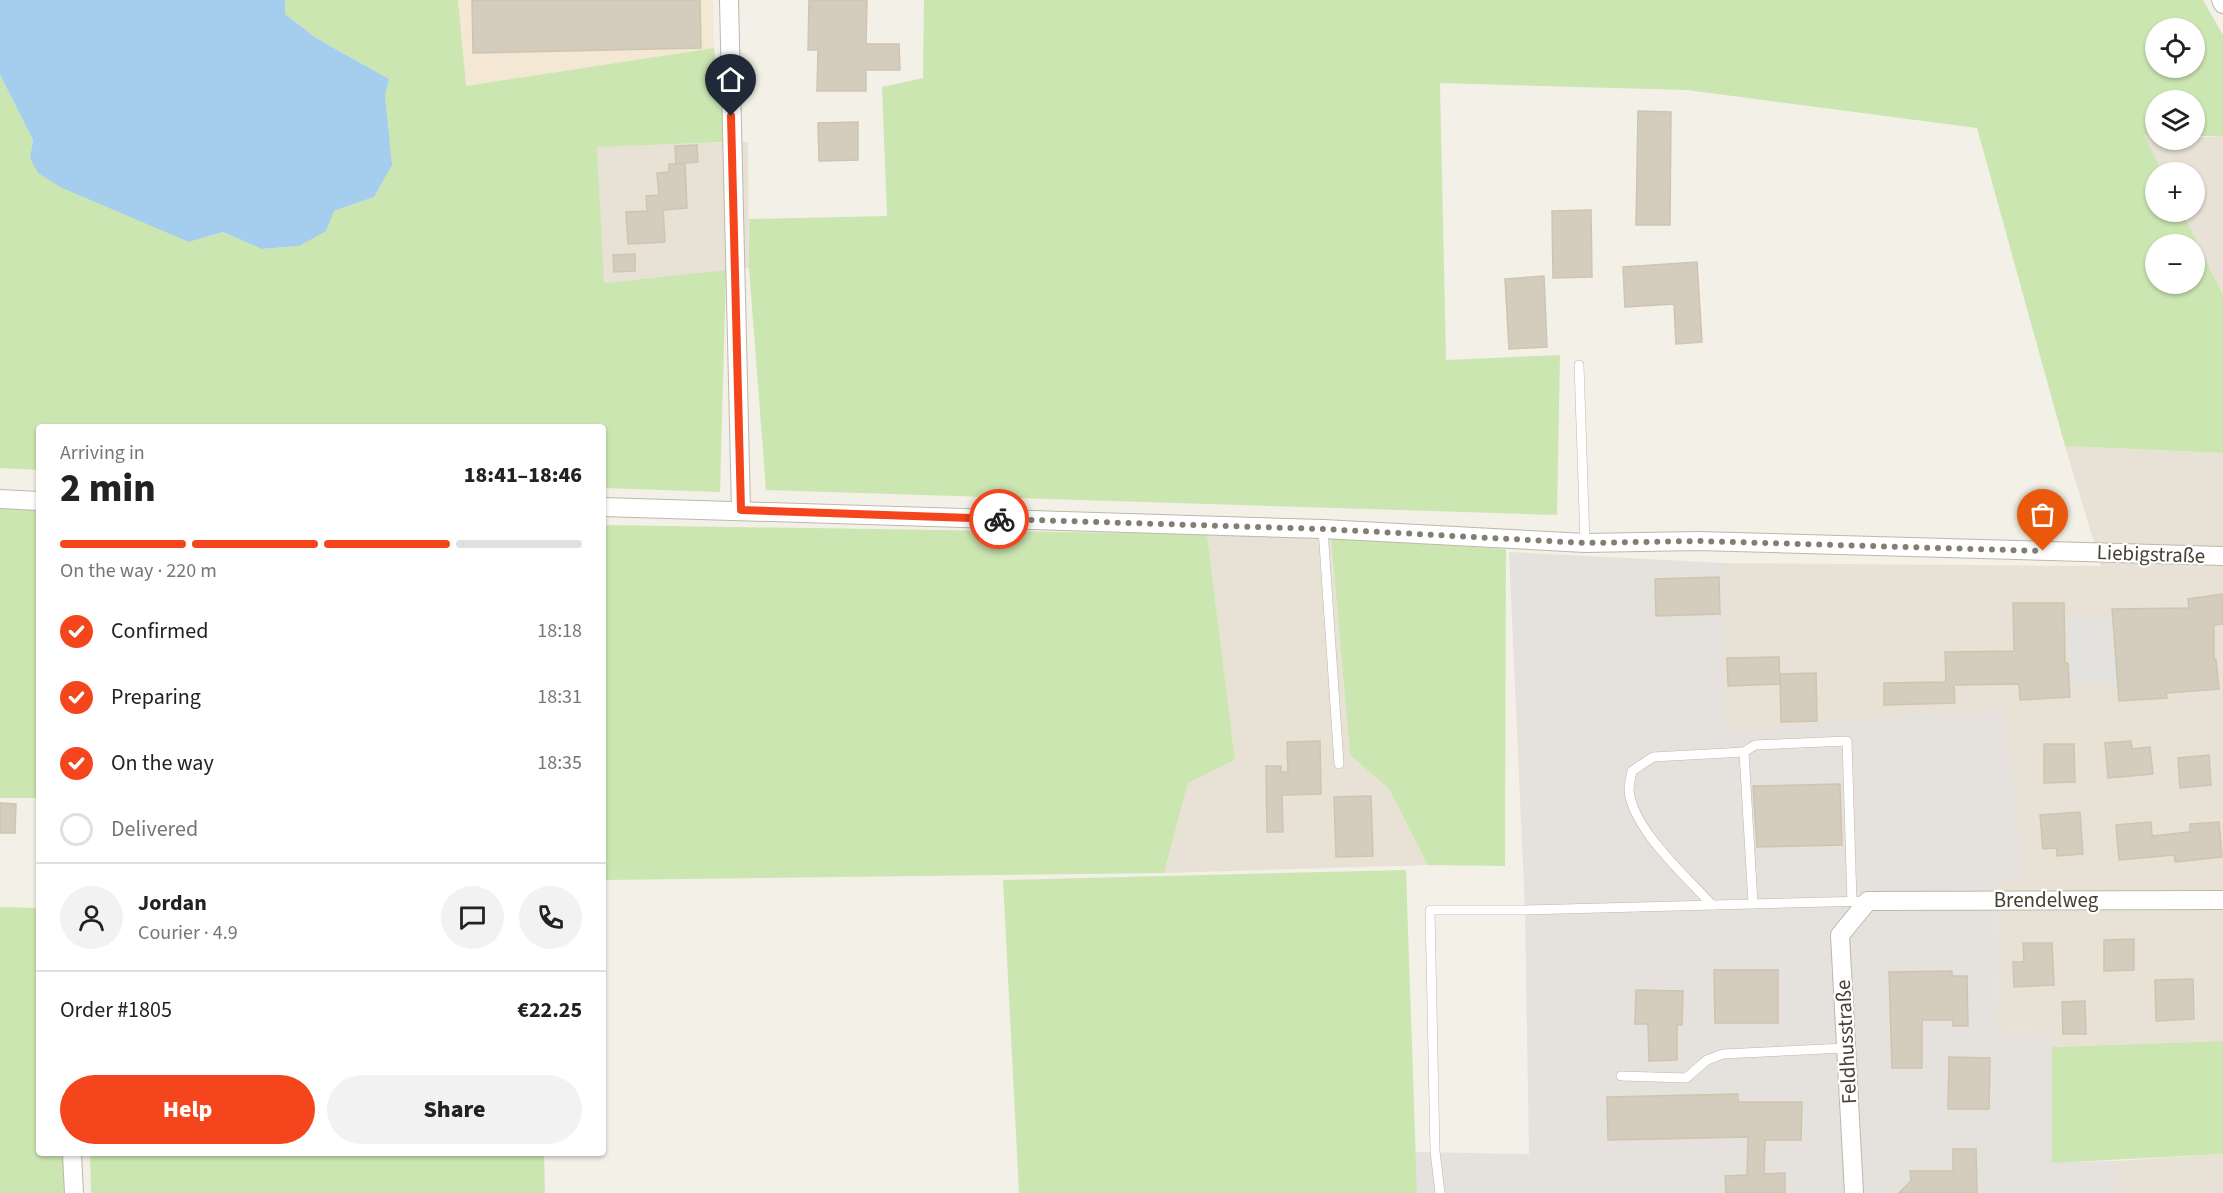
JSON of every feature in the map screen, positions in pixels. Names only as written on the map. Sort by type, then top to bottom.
[{"type":"street","points":[[729,0],[741,510]]},
{"type":"street","points":[[0,499],[36,501]]},
{"type":"street","name":"Liebigstraße","points":[[606,507],[1323,529],[1585,543],[1698,541],[2223,556]]},
{"type":"street","name":"Brendelweg","points":[[1860,901],[2223,900]]},
{"type":"street","name":"Feldhusstraße","points":[[1854,1193],[1840,935],[1860,901]]},
{"type":"street","points":[[72,1156],[74,1193]]},
{"type":"lane","points":[[1579,365],[1585,543]]},
{"type":"lane","points":[[1323,529],[1339,764]]},
{"type":"lane","points":[[1440,1193],[1435,1152],[1430,910],[1712,905],[1860,901],[1847,741],[1755,745],[1744,752],[1653,757],[1632,771],[1629,790],[1639,816],[1654,843],[1712,905]]},
{"type":"lane","points":[[1744,752],[1754,904]]},
{"type":"lane","points":[[1621,1076],[1686,1078],[1707,1060],[1723,1054],[1846,1048]]},
{"type":"shaded area","points":[[458,0],[713,0],[714,48],[465,86]]},
{"type":"shaded area","points":[[2223,136],[2223,295],[2205,259],[2205,234],[2193,234],[2187,222],[2205,222],[2205,162],[2157,162],[2151,150],[2205,150],[2205,137]]},
{"type":"shaded area","points":[[748,142],[749,268],[603,283],[597,146]]},
{"type":"shaded area","points":[[2065,446],[2223,453],[2223,1041],[2052,1047],[2052,1032],[1997,1031],[1999,877],[2026,879],[1724,729],[1724,563],[2101,566]]},
{"type":"shaded area","points":[[1207,534],[1331,538],[1350,755],[1389,789],[1428,865],[1164,873],[1188,783],[1235,760]]},
{"type":"shaded area","points":[[1509,552],[1724,563],[1724,729],[2004,708],[2026,880],[1999,877],[1997,1031],[2052,1032],[2052,1162],[2117,1161],[2117,1193],[1417,1193],[1415,1152],[1529,1154],[1525,910]]},
{"type":"shaded area","points":[[2068,618],[2110,618],[2110,643],[2118,643],[2117,684],[2071,684]]},
{"type":"shaded area","points":[[2223,1154],[2223,1193],[2117,1193],[2117,1161]]},
{"type":"green space","points":[[285,0],[458,0],[466,86],[714,48],[726,142],[597,147],[604,283],[726,270],[720,492],[606,488],[606,424],[36,424],[36,470],[0,468],[0,75],[33,140],[30,158],[189,242],[223,232],[262,249],[299,246],[334,211],[374,197],[387,122],[385,96],[389,79],[316,38],[285,14]]},
{"type":"green space","points":[[924,0],[2203,0],[2223,35],[2223,136],[2205,136],[2205,90],[2145,90],[2145,150],[2151,150],[2157,162],[2145,162],[2145,222],[2187,222],[2193,234],[2145,234],[2145,294],[2205,294],[2205,259],[2223,295],[2223,453],[2065,446],[1977,128],[1687,90],[1440,83],[1446,360],[1560,355],[1557,515],[766,490],[749,268],[749,219],[887,216],[882,87],[923,78]]},
{"type":"green space","points":[[0,506],[36,508],[36,798],[0,798]]},
{"type":"green space","points":[[606,525],[1207,534],[1235,760],[1188,783],[1164,873],[606,880]]},
{"type":"green space","points":[[1331,538],[1506,549],[1505,866],[1428,865],[1389,789],[1350,755]]},
{"type":"green space","points":[[1406,870],[1417,1193],[1019,1193],[1003,880]]},
{"type":"green space","points":[[0,907],[36,908],[36,1156],[63,1156],[65,1193],[0,1193]]},
{"type":"green space","points":[[2223,1041],[2223,1154],[2052,1163],[2052,1047]]},
{"type":"green space","points":[[90,1156],[544,1156],[545,1193],[91,1193]]},
{"type":"water","points":[[0,0],[285,0],[285,14],[316,38],[389,79],[385,96],[392,165],[374,197],[334,211],[326,231],[299,246],[262,249],[223,232],[189,242],[60,187],[38,173],[30,158],[33,140],[0,75]]},
{"type":"building","points":[[472,0],[700,0],[701,48],[473,53]]},
{"type":"building","points":[[809,0],[867,0],[866,44],[899,44],[900,70],[866,70],[866,91],[817,91],[818,50],[808,50]]},
{"type":"building","points":[[1638,111],[1671,112],[1670,225],[1636,225]]},
{"type":"building","points":[[858,122],[858,160],[819,161],[818,123]]},
{"type":"building","points":[[697,145],[698,162],[676,164],[675,146]]},
{"type":"building","points":[[669,164],[685,164],[687,208],[663,210],[665,242],[628,244],[626,212],[647,211],[646,196],[659,195],[657,173],[669,172]]},
{"type":"building","points":[[1591,210],[1592,277],[1553,278],[1552,211]]},
{"type":"building","points":[[635,254],[635,271],[614,272],[613,255]]},
{"type":"building","points":[[1697,262],[1702,342],[1676,344],[1674,304],[1625,307],[1623,267]]},
{"type":"building","points":[[1544,276],[1547,347],[1509,349],[1505,279]]},
{"type":"building","points":[[1719,577],[1720,614],[1656,616],[1655,579]]},
{"type":"building","points":[[2223,594],[2223,624],[2214,625],[2214,659],[2216,659],[2219,689],[2166,693],[2167,698],[2119,701],[2112,609],[2189,608],[2188,599]]},
{"type":"building","points":[[2013,603],[2064,603],[2065,663],[2068,663],[2070,697],[2020,700],[2019,684],[1954,685],[1955,703],[1884,705],[1884,683],[1946,682],[1945,652],[2014,651]]},
{"type":"building","points":[[1779,657],[1780,684],[1728,686],[1727,658]]},
{"type":"building","points":[[1816,673],[1817,721],[1781,722],[1780,674]]},
{"type":"building","points":[[1320,741],[1321,794],[1282,795],[1283,832],[1267,832],[1266,766],[1281,766],[1281,772],[1288,772],[1287,742]]},
{"type":"building","points":[[2131,741],[2132,749],[2150,747],[2153,774],[2108,778],[2105,743]]},
{"type":"building","points":[[2044,744],[2074,744],[2075,782],[2044,783]]},
{"type":"building","points":[[2209,755],[2211,785],[2180,788],[2178,758]]},
{"type":"building","points":[[1840,784],[1842,845],[1757,847],[1753,786]]},
{"type":"building","points":[[1371,796],[1373,856],[1336,857],[1334,797]]},
{"type":"building","points":[[0,803],[16,804],[15,833],[0,833]]},
{"type":"building","points":[[2080,812],[2083,854],[2057,856],[2057,848],[2043,849],[2040,815]]},
{"type":"building","points":[[2151,822],[2152,836],[2190,832],[2190,824],[2219,822],[2222,857],[2175,862],[2174,855],[2119,860],[2116,825]]},
{"type":"building","points":[[2134,939],[2134,970],[2104,971],[2104,940]]},
{"type":"building","points":[[2023,943],[2052,943],[2054,985],[2014,987],[2013,962],[2024,962]]},
{"type":"building","points":[[1714,970],[1778,970],[1778,1023],[1715,1023]]},
{"type":"building","points":[[1952,971],[1952,976],[1967,976],[1968,1026],[1953,1026],[1953,1020],[1922,1020],[1922,1068],[1892,1068],[1889,972]]},
{"type":"building","points":[[2193,979],[2194,1019],[2156,1021],[2155,980]]},
{"type":"building","points":[[1636,990],[1683,991],[1682,1025],[1677,1025],[1677,1060],[1649,1061],[1648,1024],[1635,1024]]},
{"type":"building","points":[[2085,1001],[2086,1034],[2063,1034],[2062,1002]]},
{"type":"building","points":[[1949,1057],[1990,1058],[1989,1109],[1948,1109]]},
{"type":"building","points":[[1738,1094],[1738,1102],[1802,1102],[1801,1140],[1765,1140],[1764,1174],[1785,1173],[1785,1193],[1726,1193],[1725,1176],[1747,1175],[1748,1137],[1608,1140],[1607,1097]]},
{"type":"building","points":[[1953,1149],[1976,1149],[1977,1193],[1899,1193],[1911,1181],[1910,1171],[1953,1171]]},
{"type":"way so far","points":[[999,519],[1323,529],[1585,543],[1698,541],[2043,551]]},
{"type":"route","points":[[731,116],[741,510],[999,519]]}]
